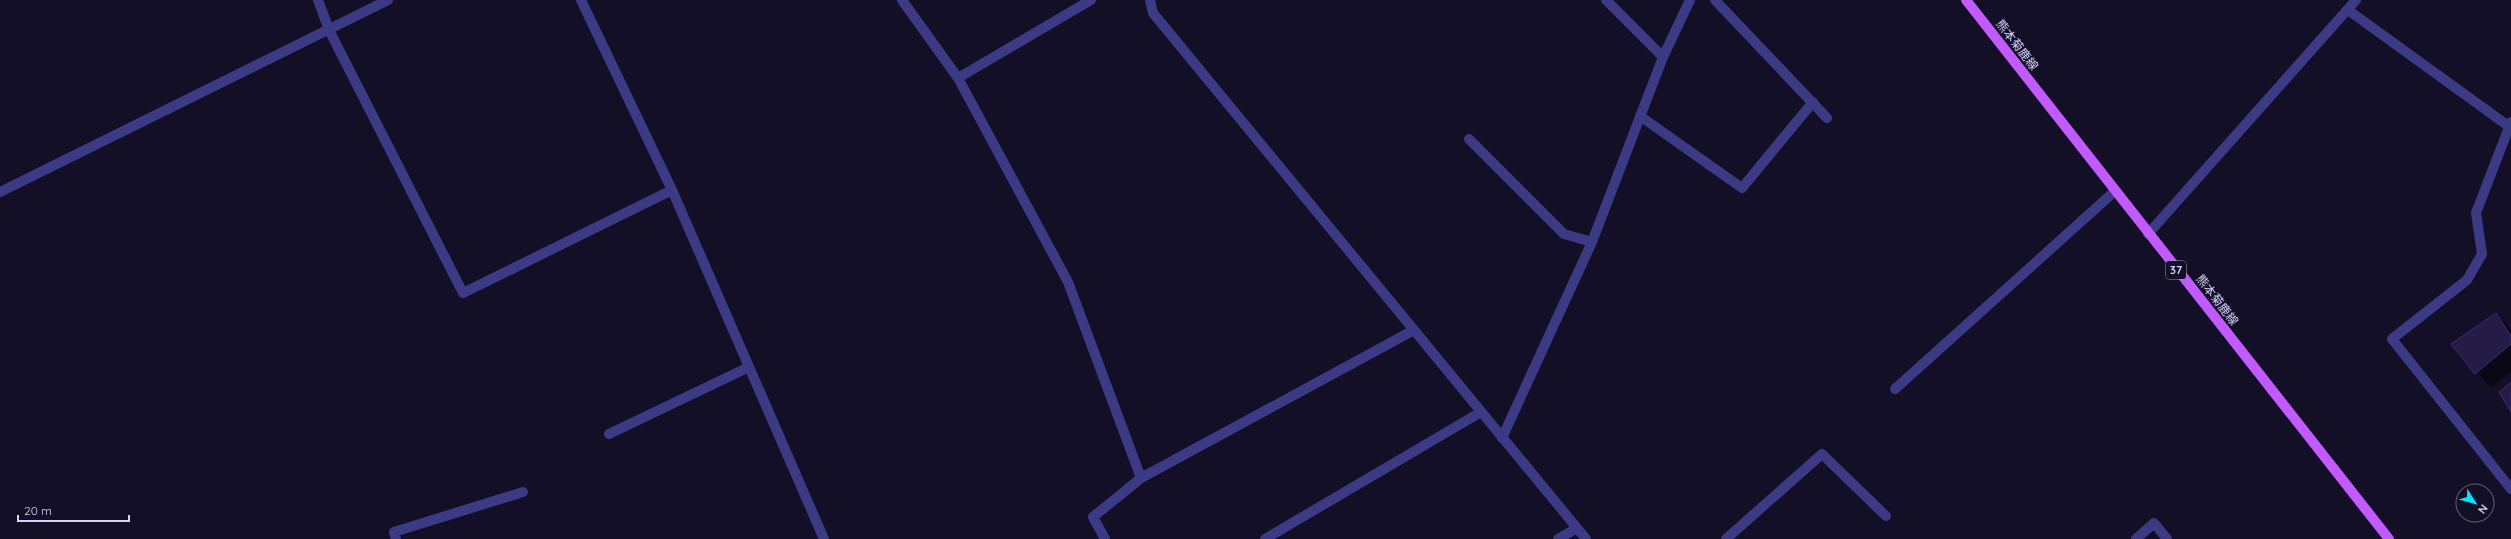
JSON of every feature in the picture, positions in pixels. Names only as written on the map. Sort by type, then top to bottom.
[{"type":"main road","name":"熊本菊鹿線","points":[[1966,0],[2148,234],[2389,539]]},
{"type":"street","points":[[318,0],[329,30],[463,293],[672,190]]},
{"type":"street","points":[[0,192],[388,0]]},
{"type":"street","points":[[582,0],[672,190],[824,539]]},
{"type":"street","points":[[902,0],[958,78],[1068,282],[1141,478]]},
{"type":"street","points":[[958,78],[1090,0]]},
{"type":"street","points":[[1150,0],[1153,13],[1586,539]]},
{"type":"street","points":[[1606,0],[1662,57]]},
{"type":"street","points":[[1502,438],[1592,242],[1662,57],[1690,0]]},
{"type":"street","points":[[1715,0],[1827,118]]},
{"type":"street","points":[[2148,234],[2356,0]]},
{"type":"street","points":[[2348,10],[2510,125],[2476,213],[2482,254],[2468,280],[2392,339],[2511,489]]},
{"type":"street","points":[[1640,116],[1742,188],[1813,102]]},
{"type":"street","points":[[1469,139],[1564,234],[1592,242]]},
{"type":"street","points":[[1895,389],[2115,191]]},
{"type":"street","points":[[1105,539],[1093,517],[1141,478],[1414,330]]},
{"type":"street","points":[[608,434],[749,367]]},
{"type":"street","points":[[1265,539],[1481,412]]},
{"type":"street","points":[[1726,539],[1822,454],[1886,516]]},
{"type":"street","points":[[396,539],[394,532],[523,492]]},
{"type":"street","points":[[2136,539],[2154,523],[2167,539]]},
{"type":"street","points":[[1558,539],[1577,528]]},
{"type":"building","points":[[2496,313],[2511,336],[2511,344],[2475,374],[2451,344]]},
{"type":"building","points":[[2511,382],[2511,412],[2499,392]]}]
